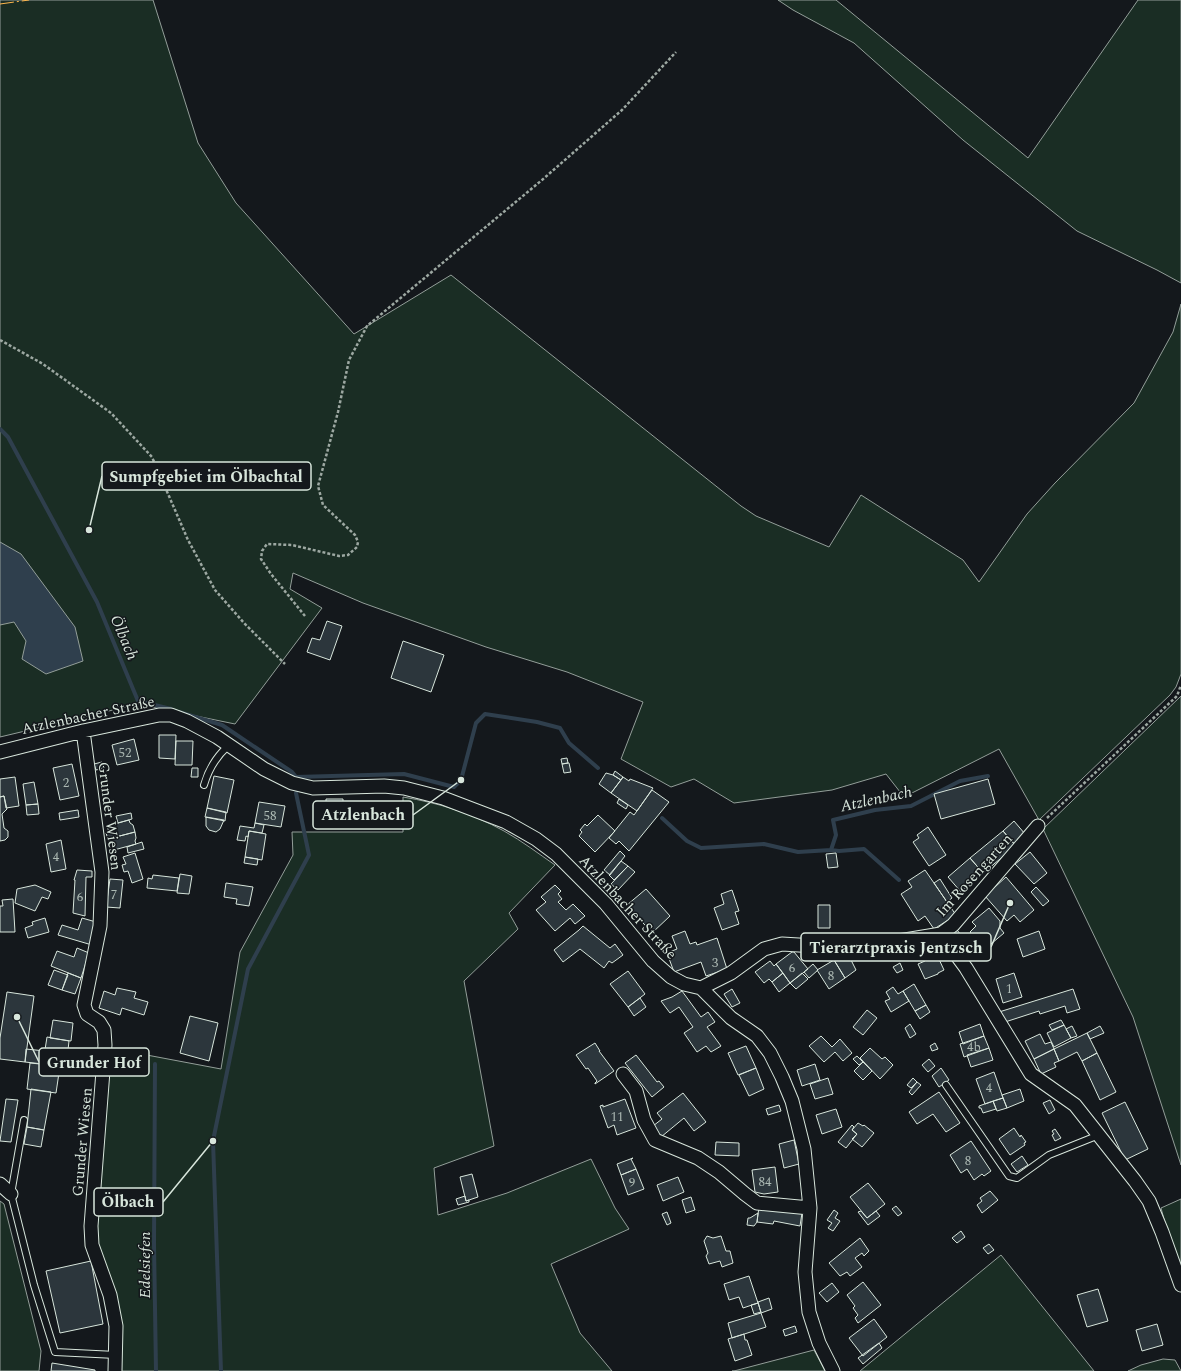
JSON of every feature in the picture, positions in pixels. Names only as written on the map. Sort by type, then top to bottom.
[{"type":"street","name":"Atzlenbacher Straße","points":[[0,752],[83,731],[159,715],[171,715],[193,724],[217,737],[228,746],[264,769],[292,783],[313,788],[376,786],[416,790],[506,822],[536,839],[556,854],[606,904],[653,961],[671,977],[684,984],[701,988],[731,1018],[757,1036],[770,1053],[792,1101],[804,1149],[810,1208],[805,1272],[809,1312],[819,1343],[833,1371]]},
{"type":"street","name":"Grunder Wiesen","points":[[83,731],[102,872],[100,926],[84,1005],[87,1014],[99,1022],[104,1030],[106,1045],[91,1226],[92,1245],[110,1296],[116,1326],[116,1371]]},
{"type":"street","name":"Im Rosengarten","points":[[701,988],[732,973],[764,949],[782,944],[832,947],[888,944],[942,934],[953,926],[1038,826]]},
{"type":"street","points":[[942,934],[966,968],[1032,1074],[1075,1105],[1149,1201],[1181,1285]]},
{"type":"street","points":[[623,1074],[636,1090],[644,1120],[655,1140],[698,1158],[719,1172],[757,1203],[810,1208]]},
{"type":"street","points":[[0,1184],[10,1194]]},
{"type":"lane","points":[[204,785],[207,775],[220,755],[228,746]]},
{"type":"lane","points":[[946,1085],[1009,1176],[1017,1178],[1049,1155],[1099,1135]]},
{"type":"lane","points":[[24,1120],[10,1194],[34,1285],[55,1352],[116,1355]]},
{"type":"path","points":[[305,616],[260,559],[262,551],[267,544],[292,545],[339,556],[348,555],[358,547],[358,542],[355,536],[323,506],[318,486],[338,412],[349,360],[367,326],[542,180],[622,110],[676,52]]},
{"type":"path","points":[[0,340],[43,364],[111,414],[152,457],[188,540],[215,590],[244,623],[285,664]]},
{"type":"path","points":[[1038,826],[1177,696],[1181,685]]},
{"type":"green space","points":[[0,0],[153,0],[198,143],[236,203],[354,334],[451,275],[741,506],[756,516],[829,547],[861,495],[963,560],[979,582],[1027,514],[1055,483],[1134,403],[1173,332],[1181,304],[1181,674],[1176,687],[1170,695],[1039,820],[999,749],[904,797],[886,774],[832,790],[734,803],[694,779],[671,787],[621,759],[643,702],[567,672],[486,647],[363,603],[293,573],[290,589],[322,608],[235,724],[138,704],[0,737]]},
{"type":"green space","points":[[778,0],[836,0],[1028,158],[1138,0],[1181,0],[1181,283],[1077,231],[963,140],[854,43],[793,10]]},
{"type":"green space","points":[[1181,696],[1181,1165],[1133,1017],[1043,829]]},
{"type":"green space","points":[[403,797],[429,802],[479,819],[511,835],[555,865],[509,913],[518,929],[464,981],[494,1146],[434,1168],[438,1215],[507,1193],[591,1159],[615,1208],[629,1229],[551,1264],[580,1333],[612,1371],[112,1371],[112,1331],[102,1285],[87,1241],[99,1046],[221,1069],[240,952],[293,855],[292,832],[403,832]]},
{"type":"green space","points":[[1181,1199],[1181,1267],[1170,1241],[1161,1208]]},
{"type":"green space","points":[[0,1201],[4,1204],[41,1351],[39,1371],[0,1371]]},
{"type":"green space","points":[[1001,1255],[1094,1371],[860,1371]]},
{"type":"green space","points":[[814,1350],[825,1371],[734,1371]]},
{"type":"green space","points":[[1163,1359],[1175,1360],[1181,1371],[1128,1371],[1141,1365]]},
{"type":"water","points":[[0,542],[21,554],[75,627],[83,661],[46,674],[22,659],[26,641],[14,622],[0,625]]},
{"type":"building","points":[[327,621],[342,626],[330,660],[307,652],[312,638],[320,640]]},
{"type":"building","points":[[403,641],[444,655],[431,692],[391,678]]},
{"type":"building","points":[[159,735],[176,735],[175,759],[159,758]]},
{"type":"building","points":[[134,739],[139,760],[117,765],[112,745]]},
{"type":"building","points":[[176,741],[193,741],[192,765],[175,765]]},
{"type":"building","points":[[567,758],[568,763],[562,764],[561,759]]},
{"type":"building","points":[[102,762],[104,768],[96,770],[94,764]]},
{"type":"building","points":[[569,763],[571,772],[564,773],[562,764]]},
{"type":"building","points":[[72,764],[79,796],[60,800],[53,768]]},
{"type":"building","points":[[192,768],[198,768],[198,777],[191,777]]},
{"type":"building","points":[[615,771],[623,777],[621,780],[613,775]]},
{"type":"building","points":[[606,773],[621,780],[611,793],[599,784]]},
{"type":"building","points":[[214,776],[234,780],[227,813],[207,808]]},
{"type":"building","points":[[15,777],[19,806],[6,808],[4,796],[0,797],[0,779]]},
{"type":"building","points":[[623,777],[629,781],[630,779],[653,788],[637,811],[611,793]]},
{"type":"building","points":[[988,779],[995,804],[941,819],[934,794]]},
{"type":"building","points":[[34,782],[38,804],[26,805],[23,784]]},
{"type":"building","points":[[652,790],[669,802],[629,851],[619,841],[616,844],[609,838],[630,812],[634,815]]},
{"type":"building","points":[[4,796],[7,809],[2,814],[4,828],[8,831],[8,837],[5,840],[0,841],[0,797]]},
{"type":"building","points":[[326,799],[343,799],[343,818],[326,818]]},
{"type":"building","points":[[619,799],[628,805],[626,809],[617,803]]},
{"type":"building","points":[[259,802],[285,806],[281,827],[255,823]]},
{"type":"building","points":[[38,804],[39,814],[27,815],[26,805]]},
{"type":"building","points":[[207,808],[226,812],[225,821],[205,817]]},
{"type":"building","points":[[78,810],[79,817],[60,820],[59,813]]},
{"type":"building","points":[[131,813],[132,819],[118,823],[116,816]]},
{"type":"building","points":[[598,815],[615,831],[595,852],[579,836],[582,832],[580,830],[585,824],[587,826]]},
{"type":"building","points":[[206,817],[224,820],[220,829],[216,832],[209,830],[206,826]]},
{"type":"building","points":[[129,820],[133,825],[135,832],[108,839],[106,833],[109,832],[107,826]]},
{"type":"building","points":[[1014,821],[1025,834],[1016,846],[1003,831]]},
{"type":"building","points":[[255,823],[264,825],[262,833],[249,831],[248,837],[246,836],[245,841],[237,840],[240,826],[254,828]]},
{"type":"building","points":[[928,827],[946,855],[929,866],[913,842],[919,838],[917,835]]},
{"type":"building","points":[[249,831],[266,834],[262,860],[245,857]]},
{"type":"building","points":[[1003,831],[1016,846],[983,873],[970,858]]},
{"type":"building","points":[[135,832],[136,844],[114,850],[112,844],[110,845],[108,839]]},
{"type":"building","points":[[61,840],[66,869],[51,872],[46,844]]},
{"type":"building","points":[[142,842],[144,849],[128,853],[127,847]]},
{"type":"building","points":[[620,851],[625,856],[610,875],[604,870]]},
{"type":"building","points":[[1030,852],[1047,873],[1034,884],[1015,864]]},
{"type":"building","points":[[135,853],[143,879],[132,883],[128,871],[124,872],[122,865],[126,864],[123,857]]},
{"type":"building","points":[[836,853],[838,867],[828,868],[826,854]]},
{"type":"building","points":[[245,857],[258,859],[257,865],[244,863]]},
{"type":"building","points":[[970,858],[983,873],[961,892],[948,877]]},
{"type":"building","points":[[621,861],[628,866],[614,880],[609,875]]},
{"type":"building","points":[[628,866],[635,872],[618,890],[611,884]]},
{"type":"building","points":[[77,870],[92,871],[92,877],[86,877],[85,916],[73,913],[74,880]]},
{"type":"building","points":[[925,870],[956,915],[934,929],[925,916],[918,921],[901,894],[912,887],[908,881]]},
{"type":"building","points":[[180,874],[192,876],[189,894],[177,893]]},
{"type":"building","points":[[153,875],[179,878],[177,891],[147,888],[148,878],[152,879]]},
{"type":"building","points":[[1006,877],[1034,910],[1020,922],[1014,915],[1007,921],[985,896]]},
{"type":"building","points":[[110,879],[123,880],[120,908],[106,907]]},
{"type":"building","points":[[940,879],[952,898],[947,902],[934,883]]},
{"type":"building","points":[[226,883],[253,887],[249,906],[236,904],[237,899],[224,897]]},
{"type":"building","points":[[35,885],[51,892],[48,899],[42,897],[35,911],[15,903],[17,889]]},
{"type":"building","points":[[555,885],[561,891],[558,894],[562,899],[558,902],[566,910],[573,904],[585,916],[575,924],[570,918],[555,931],[536,910],[546,902],[541,897]]},
{"type":"building","points":[[1036,887],[1049,901],[1043,906],[1031,892]]},
{"type":"building","points":[[646,889],[670,916],[652,933],[627,905]]},
{"type":"building","points":[[732,890],[739,911],[735,912],[739,924],[722,930],[714,908],[724,904],[721,894]]},
{"type":"building","points":[[13,899],[15,932],[0,932],[0,906],[3,906],[2,900]]},
{"type":"building","points":[[818,905],[830,905],[830,928],[818,928]]},
{"type":"building","points":[[989,908],[1000,921],[1000,928],[1004,933],[985,949],[970,932],[976,926],[972,922]]},
{"type":"building","points":[[45,918],[49,932],[28,938],[25,928],[33,925],[32,922]]},
{"type":"building","points":[[82,918],[96,922],[92,945],[58,935],[62,925],[78,930]]},
{"type":"building","points":[[583,926],[610,948],[615,944],[623,955],[612,963],[609,961],[604,968],[580,949],[563,962],[554,950]]},
{"type":"building","points":[[957,930],[967,942],[960,948],[950,936]]},
{"type":"building","points":[[685,931],[690,944],[696,942],[697,945],[717,938],[727,969],[706,976],[701,962],[674,972],[667,953],[677,949],[672,936]]},
{"type":"building","points":[[1039,931],[1045,949],[1023,957],[1017,939]]},
{"type":"building","points":[[77,948],[89,953],[81,978],[51,966],[57,951],[74,957]]},
{"type":"building","points":[[794,952],[808,969],[790,983],[776,964]]},
{"type":"building","points":[[848,954],[856,970],[845,978],[834,960],[841,955]]},
{"type":"building","points":[[937,955],[944,970],[925,979],[918,964]]},
{"type":"building","points":[[834,960],[845,978],[829,989],[817,970]]},
{"type":"building","points":[[770,961],[774,966],[776,964],[783,973],[772,982],[769,979],[764,983],[755,972]]},
{"type":"building","points":[[900,963],[903,970],[897,973],[893,967]]},
{"type":"building","points":[[813,964],[818,970],[809,978],[804,972]]},
{"type":"building","points":[[54,970],[68,975],[62,990],[48,985]]},
{"type":"building","points":[[628,971],[645,994],[628,1007],[610,984]]},
{"type":"building","points":[[68,973],[81,978],[75,994],[62,990]]},
{"type":"building","points":[[783,973],[790,983],[779,992],[772,982]]},
{"type":"building","points":[[802,973],[808,979],[796,989],[790,983]]},
{"type":"building","points":[[1014,973],[1022,997],[1003,1003],[996,979]]},
{"type":"building","points":[[914,984],[926,1005],[915,1011],[903,991]]},
{"type":"building","points":[[893,987],[898,994],[903,991],[909,1001],[891,1012],[885,1001],[890,999],[886,992]]},
{"type":"building","points":[[117,988],[136,992],[134,998],[148,1002],[144,1015],[122,1008],[120,1015],[99,1008],[104,991],[115,995]]},
{"type":"building","points":[[732,989],[740,1003],[732,1007],[724,994]]},
{"type":"building","points":[[1073,989],[1080,1009],[1067,1013],[1065,1006],[1040,1014],[1039,1011],[1002,1023],[999,1012]]},
{"type":"building","points":[[682,991],[701,1017],[708,1012],[715,1022],[707,1027],[721,1046],[711,1052],[706,1046],[697,1052],[684,1033],[693,1027],[679,1007],[670,1013],[661,1001]]},
{"type":"building","points":[[7,992],[34,996],[25,1062],[0,1059],[0,1038]]},
{"type":"building","points":[[640,998],[646,1007],[634,1016],[628,1007]]},
{"type":"building","points":[[926,1005],[930,1012],[920,1019],[915,1011]]},
{"type":"building","points":[[867,1010],[877,1018],[863,1035],[853,1027]]},
{"type":"building","points":[[190,1016],[218,1023],[209,1061],[180,1053]]},
{"type":"building","points":[[53,1020],[73,1023],[71,1041],[50,1038]]},
{"type":"building","points":[[1061,1020],[1064,1025],[1052,1030],[1049,1025]]},
{"type":"building","points":[[910,1024],[916,1034],[910,1038],[905,1028]]},
{"type":"building","points":[[980,1024],[984,1036],[963,1044],[959,1032]]},
{"type":"building","points":[[1064,1025],[1071,1038],[1054,1047],[1047,1033]]},
{"type":"building","points":[[1072,1026],[1077,1036],[1071,1038],[1066,1029]]},
{"type":"building","points":[[1100,1026],[1104,1033],[1090,1039],[1087,1033]]},
{"type":"building","points":[[1087,1033],[1097,1053],[1082,1061],[1077,1052],[1059,1061],[1054,1049]]},
{"type":"building","points":[[1040,1034],[1045,1044],[1051,1042],[1054,1049],[1034,1059],[1025,1041]]},
{"type":"building","points":[[821,1036],[832,1047],[840,1039],[852,1053],[843,1061],[835,1052],[824,1062],[809,1046]]},
{"type":"building","points":[[984,1036],[989,1048],[964,1057],[960,1044]]},
{"type":"building","points":[[47,1037],[69,1041],[67,1059],[44,1056]]},
{"type":"building","points":[[595,1043],[614,1071],[595,1084],[597,1081],[576,1055]]},
{"type":"building","points":[[935,1043],[938,1049],[932,1051],[930,1046]]},
{"type":"building","points":[[746,1046],[756,1068],[738,1075],[728,1053]]},
{"type":"building","points":[[870,1048],[882,1059],[885,1057],[893,1065],[880,1079],[860,1058]]},
{"type":"building","points":[[989,1048],[993,1060],[971,1067],[967,1055]]},
{"type":"building","points":[[26,1049],[45,1051],[43,1064],[25,1062]]},
{"type":"building","points":[[1054,1049],[1059,1061],[1054,1063],[1056,1067],[1041,1074],[1034,1059]]},
{"type":"building","points":[[1097,1053],[1116,1092],[1100,1100],[1082,1061]]},
{"type":"building","points":[[636,1055],[657,1082],[659,1081],[664,1087],[652,1097],[625,1063]]},
{"type":"building","points":[[857,1056],[863,1062],[859,1065],[853,1059]]},
{"type":"building","points":[[929,1059],[935,1066],[928,1072],[922,1065]]},
{"type":"building","points":[[863,1062],[872,1071],[863,1080],[854,1071]]},
{"type":"building","points":[[30,1063],[60,1066],[56,1093],[27,1089]]},
{"type":"building","points":[[815,1064],[820,1080],[802,1086],[797,1070]]},
{"type":"building","points":[[756,1068],[764,1089],[749,1096],[739,1075]]},
{"type":"building","points":[[941,1068],[949,1080],[939,1087],[932,1076]]},
{"type":"building","points":[[994,1072],[1003,1098],[985,1104],[976,1079]]},
{"type":"building","points":[[828,1078],[833,1094],[815,1099],[810,1084]]},
{"type":"building","points":[[913,1078],[917,1082],[911,1088],[907,1085]]},
{"type":"building","points":[[917,1082],[921,1085],[912,1095],[909,1092]]},
{"type":"building","points":[[31,1089],[51,1092],[44,1130],[27,1127]]},
{"type":"building","points":[[1020,1089],[1024,1101],[1007,1108],[1002,1095]]},
{"type":"building","points":[[939,1092],[960,1123],[946,1132],[933,1114],[917,1124],[909,1112]]},
{"type":"building","points":[[683,1093],[706,1122],[694,1131],[684,1118],[661,1137],[653,1126],[662,1119],[657,1113]]},
{"type":"building","points":[[1003,1098],[1007,1108],[997,1111],[993,1101]]},
{"type":"building","points":[[6,1099],[18,1100],[11,1142],[0,1141]]},
{"type":"building","points":[[625,1099],[636,1128],[617,1135],[614,1125],[608,1128],[600,1106],[603,1105],[603,1107]]},
{"type":"building","points":[[1050,1100],[1055,1110],[1049,1114],[1043,1103]]},
{"type":"building","points":[[993,1101],[996,1109],[983,1113],[981,1108],[979,1108],[979,1106]]},
{"type":"building","points":[[1125,1102],[1148,1149],[1125,1160],[1102,1113]]},
{"type":"building","points":[[779,1105],[781,1111],[768,1115],[766,1109]]},
{"type":"building","points":[[836,1109],[842,1127],[822,1134],[816,1115]]},
{"type":"building","points":[[858,1123],[863,1126],[864,1125],[874,1133],[862,1147],[852,1139],[857,1134],[852,1130]]},
{"type":"building","points":[[852,1125],[854,1127],[852,1130],[857,1134],[846,1148],[838,1142]]},
{"type":"building","points":[[27,1127],[44,1130],[41,1147],[24,1144]]},
{"type":"building","points":[[1014,1128],[1020,1137],[1021,1135],[1026,1142],[1024,1143],[1025,1145],[1010,1155],[999,1139]]},
{"type":"building","points":[[1055,1129],[1061,1138],[1055,1141],[1052,1131]]},
{"type":"building","points":[[794,1140],[799,1164],[784,1168],[779,1144]]},
{"type":"building","points":[[971,1141],[991,1171],[984,1176],[982,1174],[974,1180],[967,1169],[961,1173],[950,1155]]},
{"type":"building","points":[[716,1142],[739,1143],[739,1156],[715,1155]]},
{"type":"building","points":[[1022,1156],[1028,1165],[1017,1172],[1011,1164]]},
{"type":"building","points":[[633,1158],[631,1159],[636,1169],[621,1175],[617,1164]]},
{"type":"building","points":[[775,1167],[778,1192],[764,1194],[755,1192],[752,1170]]},
{"type":"building","points":[[636,1169],[644,1189],[628,1195],[621,1175]]},
{"type":"building","points":[[472,1174],[478,1197],[466,1201],[460,1177]]},
{"type":"building","points":[[678,1177],[684,1192],[663,1201],[657,1185]]},
{"type":"building","points":[[868,1183],[885,1204],[867,1218],[850,1197]]},
{"type":"building","points":[[990,1191],[998,1200],[982,1213],[977,1205],[982,1201],[980,1198]]},
{"type":"building","points":[[465,1196],[466,1201],[469,1200],[469,1202],[458,1205],[456,1199]]},
{"type":"building","points":[[691,1197],[695,1210],[686,1213],[682,1200]]},
{"type":"building","points":[[896,1206],[902,1213],[898,1216],[892,1209]]},
{"type":"building","points":[[759,1207],[802,1213],[800,1226],[774,1221],[773,1224],[757,1222]]},
{"type":"building","points":[[834,1210],[838,1213],[835,1218],[840,1221],[833,1231],[828,1228],[832,1223],[827,1220]]},
{"type":"building","points":[[861,1211],[867,1218],[876,1211],[880,1216],[868,1225],[858,1212]]},
{"type":"building","points":[[667,1212],[671,1223],[667,1225],[662,1214]]},
{"type":"building","points":[[758,1213],[757,1222],[754,1226],[747,1225],[748,1218]]},
{"type":"building","points":[[961,1231],[965,1237],[957,1243],[952,1238]]},
{"type":"building","points":[[707,1236],[713,1238],[721,1236],[726,1251],[730,1251],[733,1263],[722,1267],[720,1261],[709,1264],[706,1256],[708,1253],[704,1241]]},
{"type":"building","points":[[860,1238],[869,1251],[864,1256],[862,1253],[855,1258],[862,1267],[850,1276],[847,1272],[840,1276],[829,1263]]},
{"type":"building","points":[[989,1244],[994,1250],[988,1254],[983,1248]]},
{"type":"building","points":[[91,1261],[103,1324],[60,1333],[46,1271]]},
{"type":"building","points":[[749,1276],[758,1303],[743,1308],[739,1297],[729,1300],[724,1284]]},
{"type":"building","points":[[863,1282],[881,1305],[858,1323],[855,1318],[858,1315],[853,1308],[855,1306],[847,1295]]},
{"type":"building","points":[[832,1283],[839,1292],[827,1302],[819,1293]]},
{"type":"building","points":[[1098,1289],[1108,1321],[1087,1327],[1077,1295]]},
{"type":"building","points":[[769,1298],[772,1309],[761,1313],[758,1302]]},
{"type":"building","points":[[758,1303],[761,1312],[754,1314],[751,1305]]},
{"type":"building","points":[[761,1313],[766,1327],[732,1338],[728,1323]]},
{"type":"building","points":[[874,1319],[887,1337],[863,1356],[849,1338]]},
{"type":"building","points":[[1157,1324],[1163,1345],[1142,1351],[1136,1330]]},
{"type":"building","points":[[795,1326],[797,1332],[785,1336],[783,1330]]},
{"type":"building","points":[[744,1334],[745,1340],[747,1340],[752,1355],[735,1361],[728,1339]]},
{"type":"building","points":[[879,1343],[882,1348],[863,1364],[858,1358]]},
{"type":"building","points":[[52,1363],[95,1370],[95,1371],[51,1371]]},
{"type":"waterway","name":"Ölbach","points":[[0,429],[8,437],[97,602],[138,701],[171,709]]},
{"type":"waterway","name":"Atzlenbach","points":[[179,712],[222,725],[292,772],[296,777],[404,774],[454,787],[461,780],[476,723],[485,714],[537,722],[560,728],[569,743],[598,768]]},
{"type":"waterway","name":"Atzlenbach","points":[[662,818],[687,841],[701,848],[764,844],[798,852],[831,850],[836,835],[833,820],[875,810],[911,806],[960,781],[988,776]]},
{"type":"waterway","name":"Ölbach","points":[[221,1371],[213,1141],[248,969],[309,855],[296,793]]},
{"type":"waterway","points":[[831,850],[839,851],[864,849],[899,880]]},
{"type":"waterway","name":"Edelsiefen","points":[[155,1064],[154,1244],[156,1371]]},
{"type":"power","points":[[0,4],[29,0]]},
{"type":"place","name":"Sumpfgebiet im Ölbachtal","points":[[89,530]]},
{"type":"place","name":"Atzlenbach","points":[[461,780]]},
{"type":"place","name":"Tierarztpraxis Jentzsch","points":[[1010,903]]},
{"type":"place","name":"Grunder Hof","points":[[17,1017]]},
{"type":"place","name":"Ölbach","points":[[213,1141]]}]
